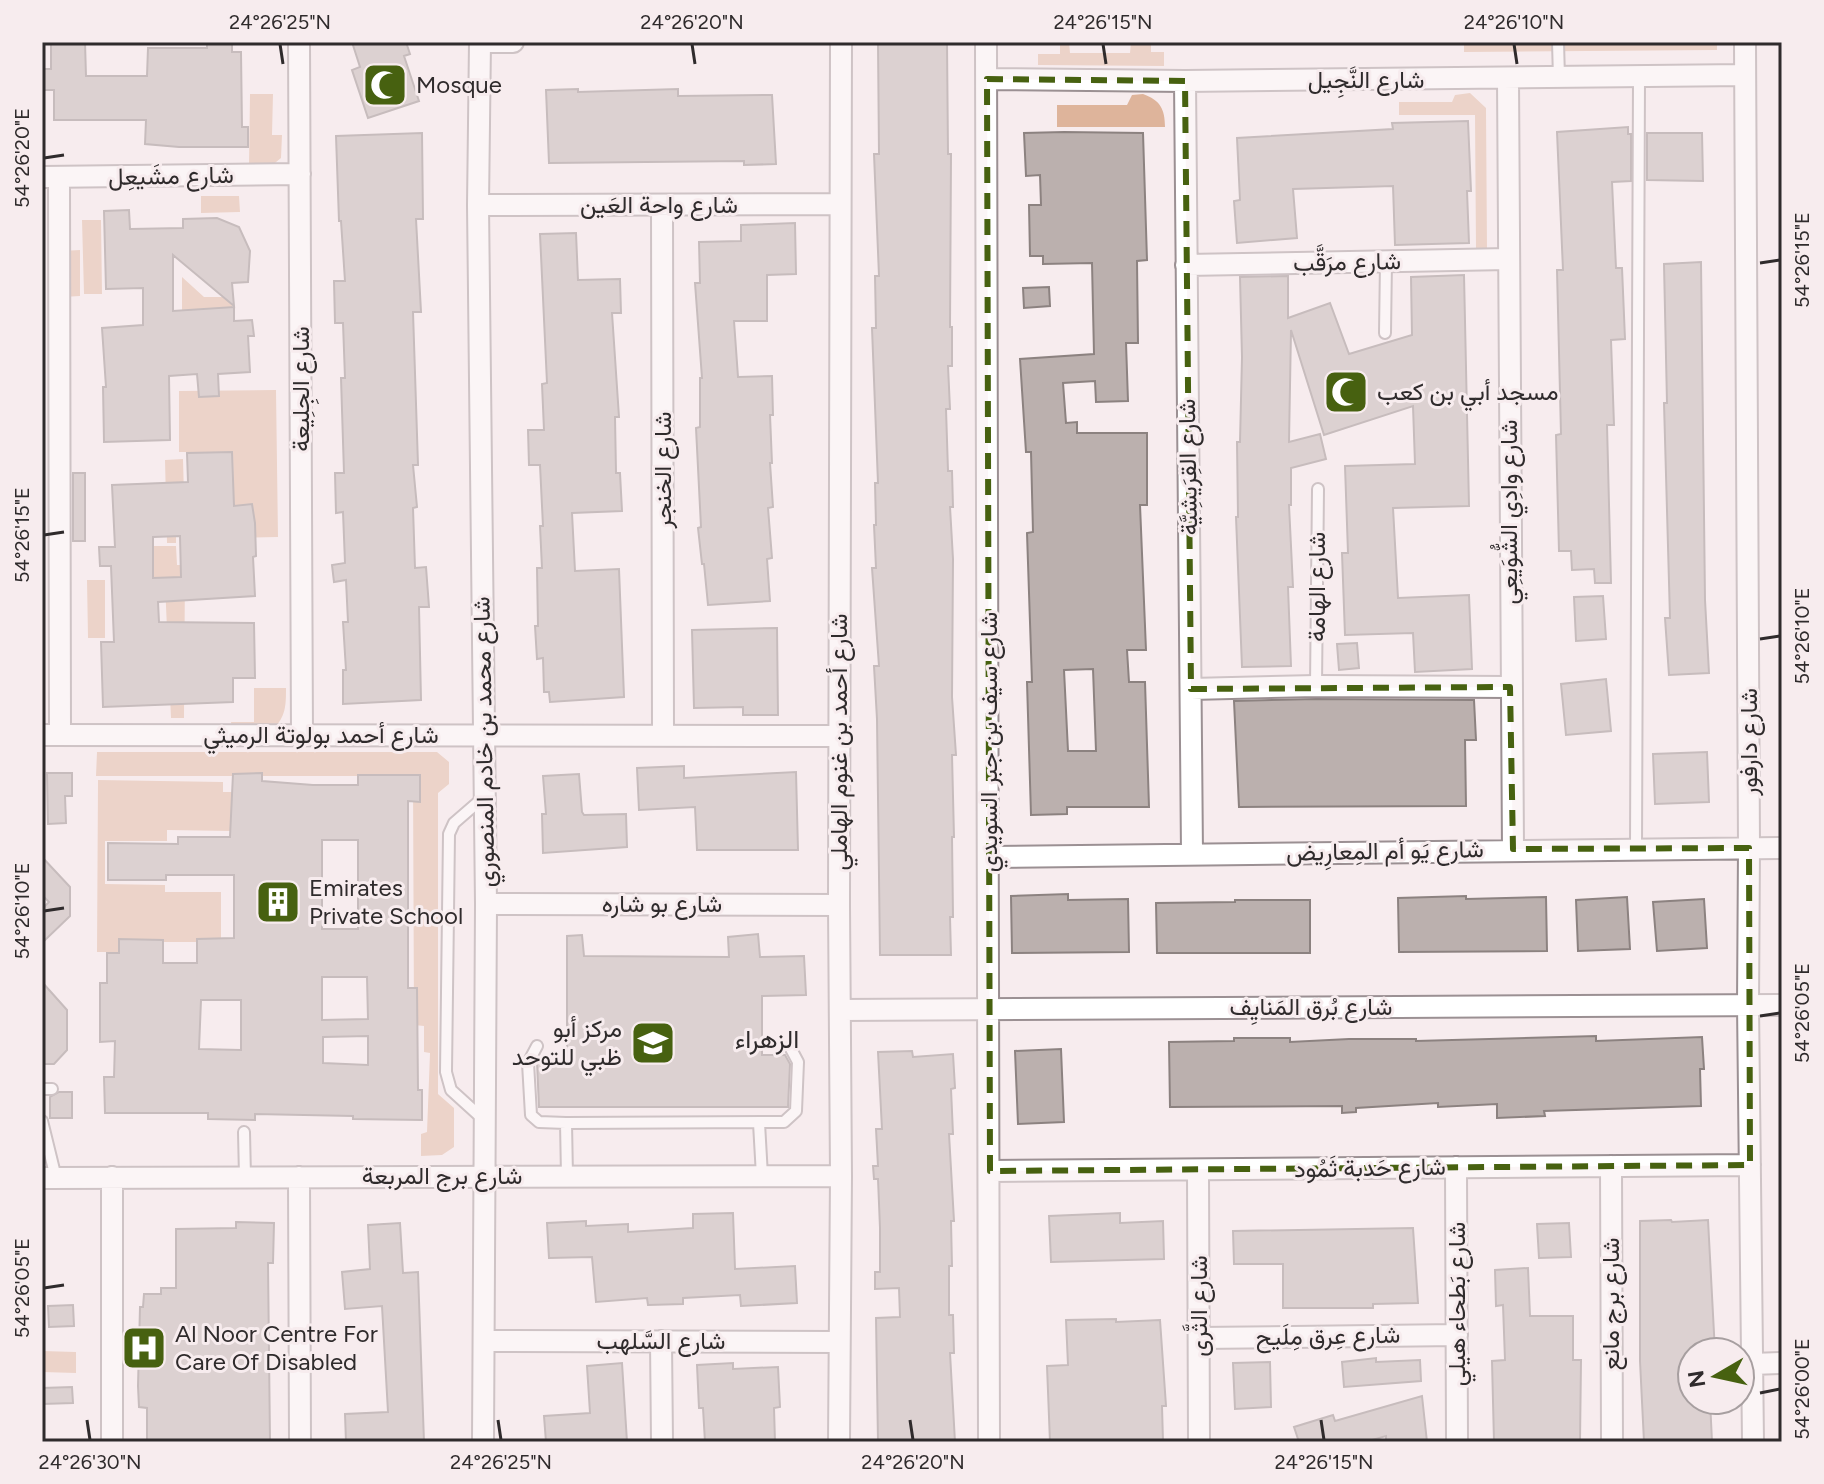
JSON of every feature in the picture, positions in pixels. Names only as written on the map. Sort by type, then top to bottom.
[{"type":"street","name":"شارع الجِلِيعة","points":[[299,42],[302,735]]},
{"type":"street","points":[[480,42],[513,42]]},
{"type":"street","name":"شارع محمد بن خادم المنصوري","points":[[480,42],[478,205],[486,904],[483,1442]]},
{"type":"street","name":"شارع أحمد بن غنوم الهاملي","points":[[839,1442],[841,42]]},
{"type":"street","name":"شارع سيف بن جبر السويدي","points":[[986,42],[989,1442]]},
{"type":"street","name":"شارع دارفور","points":[[1745,42],[1752,1336]]},
{"type":"street","name":"شارع النَّجِيل","points":[[987,79],[1185,81],[1745,75]]},
{"type":"street","name":"شارع وادِي الشُّوَيعِي","points":[[1508,79],[1513,849]]},
{"type":"street","name":"شارع القِرَيشِيَّة","points":[[1185,81],[1192,853]]},
{"type":"street","name":"شارع مشَيعِل","points":[[50,177],[300,174]]},
{"type":"street","points":[[50,177],[51,735]]},
{"type":"street","name":"شارع واحة العَين","points":[[478,205],[840,204]]},
{"type":"street","name":"شارع الخنجر","points":[[662,205],[663,735]]},
{"type":"street","name":"شارع مرَقَّب","points":[[1186,265],[1508,259]]},
{"type":"street","points":[[1191,689],[1510,687]]},
{"type":"street","name":"شارع أحمد بولوتة الرميثي","points":[[51,735],[839,736]]},
{"type":"street","name":"شارع يَو أم المِعارِيض","points":[[989,857],[1636,847],[1782,848]]},
{"type":"street","name":"شارع بو شاره","points":[[486,904],[839,905]]},
{"type":"street","name":"شارع بُرق المَنايِف","points":[[840,1010],[1782,1005]]},
{"type":"street","name":"شارع حَدبة ثَمُود","points":[[990,1171],[1750,1165]]},
{"type":"street","name":"شارع برج مانع","points":[[1611,1166],[1612,1442]]},
{"type":"street","name":"شارع بَطحاء هيلي","points":[[1456,1167],[1457,1442]]},
{"type":"street","name":"شارع الثَّرى","points":[[1198,1171],[1199,1442]]},
{"type":"street","name":"شارع برج المربعة","points":[[49,1178],[841,1176]]},
{"type":"street","points":[[112,1177],[112,1442]]},
{"type":"street","points":[[299,1177],[300,1442]]},
{"type":"street","name":"شارع عِرق مِلَيح","points":[[1199,1338],[1457,1335]]},
{"type":"street","name":"شارع السَّلهب","points":[[484,1341],[839,1342]]},
{"type":"street","points":[[661,1341],[662,1442]]},
{"type":"street","points":[[1756,1364],[1782,1363]]},
{"type":"street","name":"شارع دارفور","points":[[1753,1416],[1753,1442]]},
{"type":"lane","points":[[1558,42],[1559,78]]},
{"type":"lane","points":[[1636,847],[1639,77]]},
{"type":"lane","points":[[1385,333],[1386,261]]},
{"type":"lane","name":"شارع الهامة","points":[[1316,686],[1318,489]]},
{"type":"lane","points":[[485,796],[454,823],[449,834],[446,1072],[451,1090],[485,1121]]},
{"type":"lane","points":[[537,1046],[528,1063],[531,1115],[539,1122],[566,1123],[784,1122],[796,1111],[798,1062],[790,1047]]},
{"type":"lane","points":[[42,1121],[49,1178]]},
{"type":"lane","points":[[566,1123],[567,1176]]},
{"type":"lane","points":[[759,1123],[762,1176]]},
{"type":"lane","points":[[244,1132],[245,1177]]},
{"type":"highlighted area","points":[[987,79],[1185,81],[1191,689],[1510,687],[1513,849],[1749,848],[1750,1165],[990,1171]]},
{"type":"shaded area","points":[[1060,42],[1069,42],[1070,53],[1130,53],[1131,42],[1151,42],[1151,52],[1164,52],[1164,66],[1038,65],[1038,54],[1060,54]]},
{"type":"shaded area","points":[[1464,42],[1717,42],[1717,50],[1464,52]]},
{"type":"shaded area","points":[[1470,93],[1486,108],[1487,251],[1476,251],[1475,115],[1399,115],[1399,102],[1452,102],[1455,95]]},
{"type":"shaded area","points":[[250,94],[273,94],[272,135],[282,135],[281,158],[270,167],[249,167]]},
{"type":"shaded area","points":[[1143,94],[1160,106],[1165,127],[1057,127],[1057,105],[1127,105],[1132,95]]},
{"type":"shaded area","points":[[201,196],[239,196],[240,212],[201,213]]},
{"type":"shaded area","points":[[82,220],[101,220],[102,294],[84,294]]},
{"type":"shaded area","points":[[80,250],[80,296],[63,297],[62,251]]},
{"type":"shaded area","points":[[182,277],[204,297],[232,297],[232,309],[182,310]]},
{"type":"shaded area","points":[[276,390],[278,537],[234,538],[233,452],[179,452],[179,391]]},
{"type":"shaded area","points":[[183,459],[185,532],[176,533],[176,543],[167,543],[165,460]]},
{"type":"shaded area","points":[[146,546],[176,546],[177,565],[185,565],[184,718],[171,718],[165,584],[146,584]]},
{"type":"shaded area","points":[[87,580],[105,580],[105,638],[88,638]]},
{"type":"shaded area","points":[[254,688],[286,688],[281,720],[273,729],[232,729],[231,722],[254,722]]},
{"type":"shaded area","points":[[97,752],[437,752],[449,762],[449,784],[438,793],[438,1094],[454,1108],[454,1147],[442,1155],[421,1156],[421,1134],[427,1132],[430,1053],[424,1052],[424,1026],[414,1025],[413,776],[96,776]]},
{"type":"shaded area","points":[[98,780],[223,782],[223,792],[233,792],[233,831],[167,830],[167,841],[105,841],[105,884],[165,885],[165,892],[221,892],[221,942],[139,942],[138,952],[97,952]]},
{"type":"shaded area","points":[[42,1351],[76,1352],[76,1373],[42,1372]]},
{"type":"building","points":[[51,42],[85,42],[86,76],[147,76],[148,48],[207,48],[207,42],[232,42],[232,52],[241,52],[242,127],[248,127],[248,147],[145,144],[146,120],[54,120],[54,90],[42,90],[42,69],[51,69]]},
{"type":"building","name":"Mosque","points":[[352,42],[406,42],[410,54],[404,56],[419,101],[368,118],[352,70],[360,67]]},
{"type":"building","points":[[878,42],[947,42],[952,366],[948,366],[950,409],[946,409],[948,471],[952,471],[952,697],[956,755],[952,755],[954,837],[951,955],[880,955],[874,666],[879,666],[872,568],[876,568],[874,525],[875,483],[878,483],[872,328],[876,328],[875,276],[879,276],[874,154],[879,154]]},
{"type":"building","points":[[578,89],[578,92],[678,89],[678,96],[772,95],[776,164],[744,165],[744,161],[549,163],[546,90]]},
{"type":"building","points":[[1468,121],[1471,191],[1467,191],[1469,243],[1395,245],[1393,186],[1293,189],[1297,238],[1237,243],[1234,201],[1240,200],[1237,138],[1393,129],[1392,123]]},
{"type":"building","points":[[1628,127],[1628,134],[1631,134],[1631,181],[1612,182],[1616,268],[1622,268],[1625,339],[1611,340],[1614,425],[1607,425],[1611,583],[1595,583],[1594,569],[1572,570],[1571,551],[1559,551],[1556,435],[1561,434],[1557,270],[1563,270],[1557,132]]},
{"type":"building","points":[[422,133],[423,219],[416,219],[421,312],[413,312],[418,465],[413,465],[417,507],[413,508],[415,568],[426,567],[429,607],[419,607],[421,700],[343,704],[343,670],[346,670],[343,622],[348,622],[346,580],[334,582],[332,565],[345,563],[343,512],[336,513],[335,473],[344,473],[341,378],[345,378],[343,323],[335,323],[334,281],[345,281],[336,136]]},
{"type":"building","points":[[1024,133],[1143,133],[1147,260],[1137,261],[1138,343],[1126,343],[1128,401],[1096,402],[1095,381],[1063,383],[1066,423],[1077,422],[1077,433],[1147,433],[1147,505],[1140,505],[1146,650],[1127,650],[1129,682],[1145,682],[1149,807],[1067,807],[1067,814],[1031,815],[1027,682],[1032,682],[1027,533],[1033,532],[1031,452],[1026,452],[1020,359],[1094,354],[1092,263],[1043,264],[1043,256],[1030,256],[1029,205],[1041,205],[1040,175],[1026,176]],"holes":[[[1093,669],[1096,751],[1068,751],[1064,670]]]},
{"type":"building","points":[[1647,133],[1702,133],[1703,181],[1647,180]]},
{"type":"building","points":[[129,210],[130,229],[183,228],[183,219],[217,218],[239,227],[250,251],[248,282],[232,283],[234,306],[173,255],[173,311],[234,307],[234,321],[252,320],[254,336],[248,336],[250,372],[218,374],[219,396],[199,397],[197,374],[169,376],[170,440],[104,442],[103,387],[106,387],[102,328],[143,325],[143,288],[106,289],[104,211]]},
{"type":"building","points":[[795,223],[796,274],[767,275],[767,321],[734,321],[738,377],[772,376],[770,463],[773,507],[768,508],[772,558],[767,559],[770,601],[708,605],[698,528],[701,527],[696,428],[700,427],[702,378],[695,283],[700,283],[699,242],[741,241],[741,225]]},
{"type":"building","points":[[576,233],[578,280],[620,279],[621,313],[612,313],[619,417],[615,417],[616,473],[620,473],[622,511],[572,513],[575,571],[619,569],[624,697],[550,702],[549,692],[544,692],[543,658],[537,659],[537,568],[542,568],[540,526],[543,526],[540,465],[529,465],[528,430],[544,430],[542,384],[547,383],[540,234]]},
{"type":"building","points":[[1701,262],[1705,600],[1709,673],[1669,675],[1665,618],[1670,618],[1664,264]]},
{"type":"building","points":[[1464,275],[1469,506],[1393,508],[1398,598],[1469,595],[1472,669],[1415,672],[1413,633],[1345,635],[1342,553],[1348,553],[1345,466],[1415,464],[1413,406],[1324,435],[1291,330],[1289,442],[1320,434],[1326,459],[1291,468],[1289,505],[1293,587],[1288,587],[1291,666],[1242,667],[1236,517],[1242,357],[1240,277],[1288,276],[1288,318],[1330,303],[1349,354],[1412,335],[1411,277]]},
{"type":"building","points":[[1049,287],[1050,306],[1024,308],[1023,288]]},
{"type":"building","points":[[232,452],[234,506],[252,504],[255,596],[158,602],[159,622],[254,623],[255,678],[233,678],[233,702],[103,707],[101,642],[114,642],[111,566],[100,566],[99,547],[115,547],[112,485],[188,482],[187,453]],"holes":[[[180,536],[181,577],[153,578],[153,537]]]},
{"type":"building","points":[[73,473],[85,473],[85,541],[73,541]]},
{"type":"building","points":[[1603,596],[1606,639],[1576,641],[1574,597]]},
{"type":"building","points":[[777,628],[778,715],[743,715],[743,707],[694,708],[692,630]]},
{"type":"building","points":[[1357,643],[1359,668],[1339,670],[1337,644]]},
{"type":"building","points":[[1606,679],[1611,731],[1566,735],[1561,684]]},
{"type":"building","points":[[1474,700],[1476,740],[1465,740],[1466,806],[1239,807],[1234,701]]},
{"type":"building","points":[[1707,752],[1709,802],[1655,804],[1653,754]]},
{"type":"building","points":[[684,766],[684,778],[796,772],[798,850],[697,850],[695,807],[639,810],[637,768]]},
{"type":"building","points":[[47,773],[72,773],[72,796],[65,796],[66,823],[48,824]]},
{"type":"building","points":[[262,773],[262,781],[313,785],[358,785],[358,775],[420,775],[420,802],[408,801],[408,988],[417,988],[418,1090],[422,1090],[422,1120],[255,1114],[255,1120],[208,1119],[208,1113],[105,1113],[104,1077],[114,1077],[115,1041],[100,1042],[100,983],[107,983],[107,953],[119,953],[119,939],[163,940],[163,963],[197,963],[197,939],[234,938],[234,875],[166,875],[166,880],[108,880],[108,843],[178,844],[178,837],[230,837],[233,774]],"holes":[[[322,840],[358,840],[358,929],[322,929]],[[322,977],[367,977],[368,1019],[322,1020]],[[201,1000],[241,1000],[241,1050],[199,1049]],[[368,1036],[368,1065],[323,1063],[323,1037]]]},
{"type":"building","points":[[579,774],[582,812],[584,815],[626,814],[627,847],[543,853],[542,814],[546,814],[543,776]]},
{"type":"building","points":[[42,857],[70,887],[70,916],[42,943],[42,909],[49,902],[42,895]]},
{"type":"building","points":[[1068,894],[1068,900],[1128,899],[1129,952],[1012,953],[1011,896]]},
{"type":"building","points":[[1466,896],[1466,899],[1546,897],[1547,951],[1399,952],[1398,898]]},
{"type":"building","points":[[1627,897],[1630,949],[1578,951],[1576,900]]},
{"type":"building","points":[[1704,899],[1707,948],[1657,951],[1653,902]]},
{"type":"building","points":[[1310,900],[1310,953],[1157,953],[1156,903]]},
{"type":"building","points":[[758,934],[760,957],[804,956],[806,995],[762,996],[762,1055],[785,1055],[790,1064],[788,1107],[539,1107],[537,1062],[540,1058],[567,1057],[567,936],[582,935],[584,956],[729,957],[728,937]]},
{"type":"building","points":[[42,982],[67,1010],[67,1050],[54,1064],[42,1064]]},
{"type":"building","points":[[1596,1036],[1596,1041],[1702,1037],[1704,1069],[1700,1069],[1701,1106],[1544,1111],[1545,1116],[1497,1118],[1497,1104],[1438,1107],[1438,1103],[1356,1108],[1356,1112],[1342,1113],[1342,1106],[1170,1107],[1169,1042],[1234,1041],[1234,1038],[1290,1038],[1290,1042]]},
{"type":"building","points":[[1061,1049],[1064,1122],[1018,1124],[1015,1051]]},
{"type":"building","points":[[912,1051],[913,1057],[953,1054],[953,1134],[949,1134],[954,1221],[951,1221],[949,1315],[953,1315],[954,1353],[950,1353],[955,1442],[878,1442],[876,1318],[900,1317],[899,1288],[875,1289],[875,1272],[880,1272],[880,1228],[878,1179],[874,1179],[873,1166],[878,1166],[876,1129],[882,1129],[878,1052]]},
{"type":"building","points":[[59,1092],[72,1092],[72,1118],[50,1118],[50,1097]]},
{"type":"building","points":[[733,1213],[735,1269],[795,1266],[797,1303],[741,1306],[740,1295],[683,1298],[683,1304],[648,1305],[647,1298],[596,1302],[592,1257],[549,1258],[547,1223],[586,1221],[586,1226],[628,1224],[628,1232],[693,1228],[693,1214]]},
{"type":"building","points":[[1120,1213],[1120,1223],[1163,1221],[1164,1259],[1051,1262],[1049,1216]]},
{"type":"building","points":[[1708,1220],[1714,1336],[1676,1336],[1676,1416],[1711,1416],[1712,1442],[1644,1442],[1640,1361],[1640,1221]]},
{"type":"building","points":[[236,1222],[274,1223],[273,1263],[268,1263],[270,1442],[147,1442],[147,1408],[139,1407],[138,1386],[140,1307],[143,1307],[144,1294],[161,1294],[161,1288],[176,1288],[176,1229],[236,1228]]},
{"type":"building","points":[[400,1223],[403,1273],[418,1272],[424,1442],[346,1442],[345,1414],[388,1412],[382,1306],[345,1309],[342,1272],[370,1269],[368,1225]]},
{"type":"building","points":[[1569,1223],[1571,1257],[1539,1258],[1537,1224]]},
{"type":"building","points":[[1413,1228],[1418,1303],[1373,1304],[1373,1308],[1283,1308],[1283,1264],[1234,1264],[1233,1231]]},
{"type":"building","points":[[1528,1268],[1530,1316],[1573,1316],[1573,1360],[1581,1360],[1580,1442],[1494,1442],[1492,1361],[1505,1360],[1503,1305],[1496,1306],[1495,1270]]},
{"type":"building","points":[[73,1305],[74,1326],[49,1327],[48,1306]]},
{"type":"building","points":[[1116,1319],[1116,1322],[1160,1320],[1166,1406],[1162,1406],[1163,1442],[1050,1442],[1047,1366],[1068,1365],[1066,1320]]},
{"type":"building","points":[[1376,1358],[1376,1362],[1420,1360],[1421,1381],[1344,1387],[1342,1362]]},
{"type":"building","points":[[1270,1362],[1271,1407],[1235,1409],[1233,1363]]},
{"type":"building","points":[[622,1363],[627,1442],[546,1442],[544,1416],[590,1413],[587,1366]]},
{"type":"building","points":[[733,1363],[733,1369],[778,1367],[780,1407],[774,1408],[775,1442],[705,1442],[703,1408],[699,1408],[697,1365]]},
{"type":"building","points":[[72,1387],[73,1403],[42,1404],[42,1388]]},
{"type":"building","points":[[1422,1396],[1427,1442],[1386,1442],[1386,1436],[1365,1442],[1299,1442],[1294,1427],[1333,1415],[1335,1421]]},
{"type":"place","name":"Mosque","points":[[385,85]]},
{"type":"place","name":"مسجد أبي بن كعب","points":[[1346,392]]},
{"type":"place","name":"Emirates Private School","points":[[278,902]]},
{"type":"place","name":"مركز أبو ظبي للتوحد","points":[[653,1043]]},
{"type":"place","name":"Al Noor Centre For Care Of Disabled","points":[[144,1348]]},
{"type":"district","name":"الزهراء","points":[[767,1039]]}]
